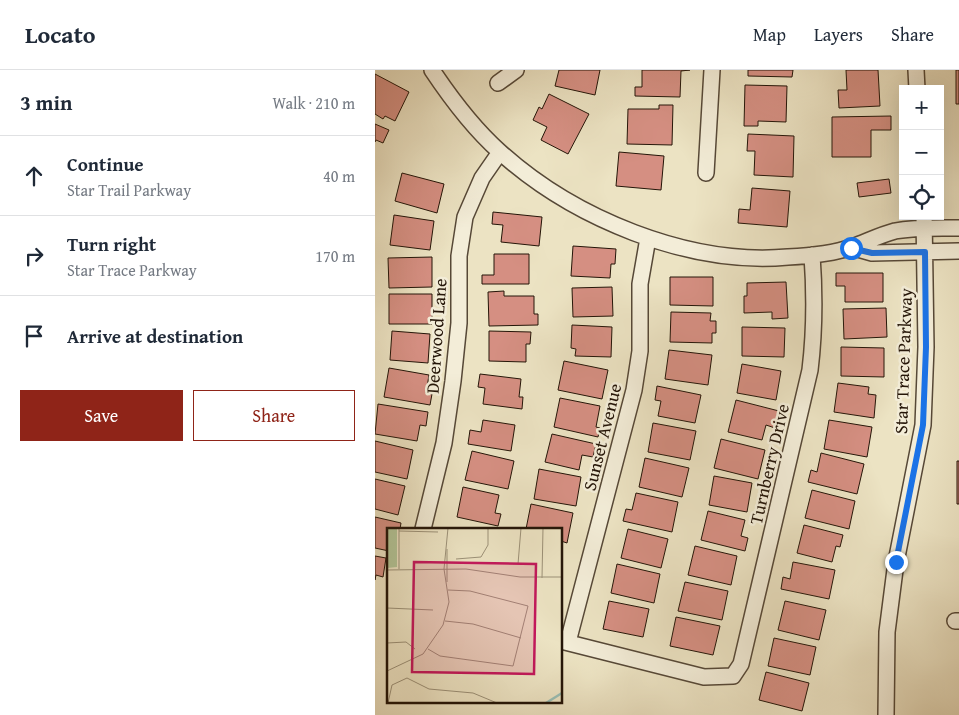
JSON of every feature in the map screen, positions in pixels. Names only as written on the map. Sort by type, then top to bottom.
[{"type":"street","points":[[432,70],[457,106],[500,152],[533,178],[570,203],[610,224],[648,238],[715,254],[751,258],[812,255],[851,248],[884,234],[925,222],[959,228]]},
{"type":"street","points":[[498,83],[516,70]]},
{"type":"street","points":[[706,174],[712,70]]},
{"type":"street","points":[[916,70],[917,85]]},
{"type":"street","name":"Deerwood Lane","points":[[423,528],[444,443],[453,381],[459,323],[459,256],[465,217],[481,178],[500,152]]},
{"type":"street","name":"Star Trace Parkway","points":[[886,715],[887,632],[894,580],[923,425],[926,347],[925,222]]},
{"type":"street","name":"Sunset Avenue","points":[[564,641],[634,390],[640,351],[640,284],[648,238]]},
{"type":"street","points":[[851,248],[872,253],[959,252]]},
{"type":"street","name":"Turnberry Drive","points":[[564,641],[704,677],[733,676],[741,664],[810,370],[815,329],[815,288],[812,255]]},
{"type":"building","points":[[559,70],[600,70],[595,95],[555,86]]},
{"type":"building","points":[[642,70],[690,70],[681,71],[680,97],[635,96],[635,87],[642,87]]},
{"type":"building","points":[[748,70],[793,70],[792,77],[748,76]]},
{"type":"building","points":[[846,70],[878,70],[880,106],[839,108],[838,90],[847,90]]},
{"type":"building","points":[[956,70],[959,70],[959,104],[956,104]]},
{"type":"building","points":[[375,74],[409,92],[395,121],[385,116],[383,119],[375,114]]},
{"type":"building","points":[[745,85],[787,86],[786,122],[758,121],[758,126],[744,126]]},
{"type":"building","points":[[549,94],[589,114],[568,154],[541,140],[547,127],[533,120],[539,107],[542,109]]},
{"type":"building","points":[[659,105],[673,105],[672,145],[627,144],[628,109],[659,109]]},
{"type":"building","points":[[891,116],[891,130],[871,130],[871,157],[832,157],[832,117]]},
{"type":"building","points":[[375,124],[389,130],[383,143],[376,140],[375,142]]},
{"type":"building","points":[[748,134],[794,136],[793,177],[754,175],[755,151],[747,151]]},
{"type":"building","points":[[619,152],[664,156],[661,190],[616,186]]},
{"type":"building","points":[[402,173],[444,184],[437,213],[395,201]]},
{"type":"building","points":[[889,179],[891,193],[859,197],[857,183]]},
{"type":"building","points":[[752,188],[790,191],[787,227],[738,223],[739,209],[750,210]]},
{"type":"building","points":[[493,212],[542,217],[539,246],[501,242],[503,225],[492,224]]},
{"type":"building","points":[[394,215],[434,221],[430,250],[390,245]]},
{"type":"building","points":[[573,246],[616,249],[615,264],[611,264],[610,278],[571,276]]},
{"type":"building","points":[[494,254],[529,254],[529,284],[482,284],[482,275],[494,275]]},
{"type":"building","points":[[432,257],[432,287],[389,288],[388,258]]},
{"type":"building","points":[[836,273],[883,273],[883,302],[845,302],[845,286],[836,286]]},
{"type":"building","points":[[670,277],[713,277],[713,306],[670,305]]},
{"type":"building","points":[[786,282],[788,318],[772,319],[772,312],[744,313],[744,296],[747,296],[747,283]]},
{"type":"building","points":[[612,287],[613,316],[573,317],[572,288]]},
{"type":"building","points":[[504,291],[504,296],[534,296],[534,314],[538,314],[538,325],[489,326],[488,292]]},
{"type":"building","points":[[389,294],[432,294],[432,324],[389,324]]},
{"type":"building","points":[[886,308],[887,337],[844,339],[843,309]]},
{"type":"building","points":[[671,312],[711,313],[710,321],[716,321],[716,333],[712,333],[712,343],[670,342]]},
{"type":"building","points":[[572,325],[612,327],[611,357],[575,356],[576,349],[571,348]]},
{"type":"building","points":[[742,327],[785,328],[784,357],[742,356]]},
{"type":"building","points":[[392,331],[430,334],[428,363],[390,360]]},
{"type":"building","points":[[489,331],[531,332],[530,344],[526,344],[526,362],[489,361]]},
{"type":"building","points":[[841,347],[884,348],[884,377],[841,376]]},
{"type":"building","points":[[669,350],[712,355],[708,385],[665,379]]},
{"type":"building","points":[[564,361],[608,370],[602,399],[558,390]]},
{"type":"building","points":[[742,364],[781,371],[776,400],[737,393]]},
{"type":"building","points":[[389,368],[429,375],[426,393],[432,394],[430,405],[384,397]]},
{"type":"building","points":[[480,374],[521,379],[519,397],[523,397],[522,409],[483,404],[485,388],[478,387]]},
{"type":"building","points":[[838,383],[869,387],[868,394],[876,395],[874,418],[834,412]]},
{"type":"building","points":[[657,386],[701,395],[695,423],[658,416],[661,401],[655,400]]},
{"type":"building","points":[[560,398],[600,406],[596,427],[600,428],[598,437],[554,427]]},
{"type":"building","points":[[736,400],[779,411],[775,428],[766,425],[762,440],[728,432]]},
{"type":"building","points":[[378,404],[428,412],[426,426],[420,425],[417,441],[375,434]]},
{"type":"building","points":[[483,420],[515,425],[511,451],[468,444],[470,430],[481,432]]},
{"type":"building","points":[[829,420],[872,427],[867,457],[824,449]]},
{"type":"building","points":[[653,423],[696,431],[690,460],[648,452]]},
{"type":"building","points":[[552,434],[596,444],[593,457],[582,455],[579,470],[545,462]]},
{"type":"building","points":[[721,439],[765,450],[758,479],[714,468]]},
{"type":"building","points":[[375,441],[413,450],[407,479],[375,472]]},
{"type":"building","points":[[472,451],[514,461],[508,489],[465,480]]},
{"type":"building","points":[[821,453],[864,464],[857,494],[808,482],[811,470],[817,472]]},
{"type":"building","points":[[645,458],[689,468],[682,497],[639,487]]},
{"type":"building","points":[[957,461],[959,461],[959,504],[957,504]]},
{"type":"building","points":[[539,469],[581,477],[576,506],[534,499]]},
{"type":"building","points":[[714,476],[752,483],[747,512],[709,505]]},
{"type":"building","points":[[375,479],[405,486],[398,515],[375,509]]},
{"type":"building","points":[[463,487],[499,495],[495,513],[501,514],[498,526],[457,517]]},
{"type":"building","points":[[812,490],[855,501],[849,529],[805,518]]},
{"type":"building","points":[[636,493],[678,502],[672,532],[623,521],[626,509],[632,510]]},
{"type":"building","points":[[531,504],[573,513],[567,543],[563,542],[563,528],[526,528]]},
{"type":"building","points":[[708,511],[745,520],[741,536],[748,538],[745,551],[701,540]]},
{"type":"building","points":[[375,517],[401,523],[400,528],[387,528],[387,551],[375,548]]},
{"type":"building","points":[[804,525],[843,535],[840,547],[836,546],[832,562],[797,553]]},
{"type":"building","points":[[628,529],[668,539],[661,568],[621,558]]},
{"type":"building","points":[[695,546],[737,556],[731,585],[688,575]]},
{"type":"building","points":[[375,556],[386,558],[383,577],[376,575],[375,580]]},
{"type":"building","points":[[793,562],[835,570],[829,599],[781,589],[783,577],[790,579]]},
{"type":"building","points":[[617,564],[660,574],[654,603],[611,593]]},
{"type":"building","points":[[685,582],[728,591],[722,620],[678,611]]},
{"type":"building","points":[[609,601],[649,609],[643,637],[603,629]]},
{"type":"building","points":[[785,601],[826,610],[819,640],[778,630]]},
{"type":"building","points":[[676,617],[720,626],[713,655],[670,646]]},
{"type":"building","points":[[774,638],[816,647],[810,675],[768,666]]},
{"type":"building","points":[[766,672],[809,683],[802,711],[759,700]]},
{"type":"route","points":[[851,248],[872,253],[925,252],[926,347],[923,425],[896,562]]}]
